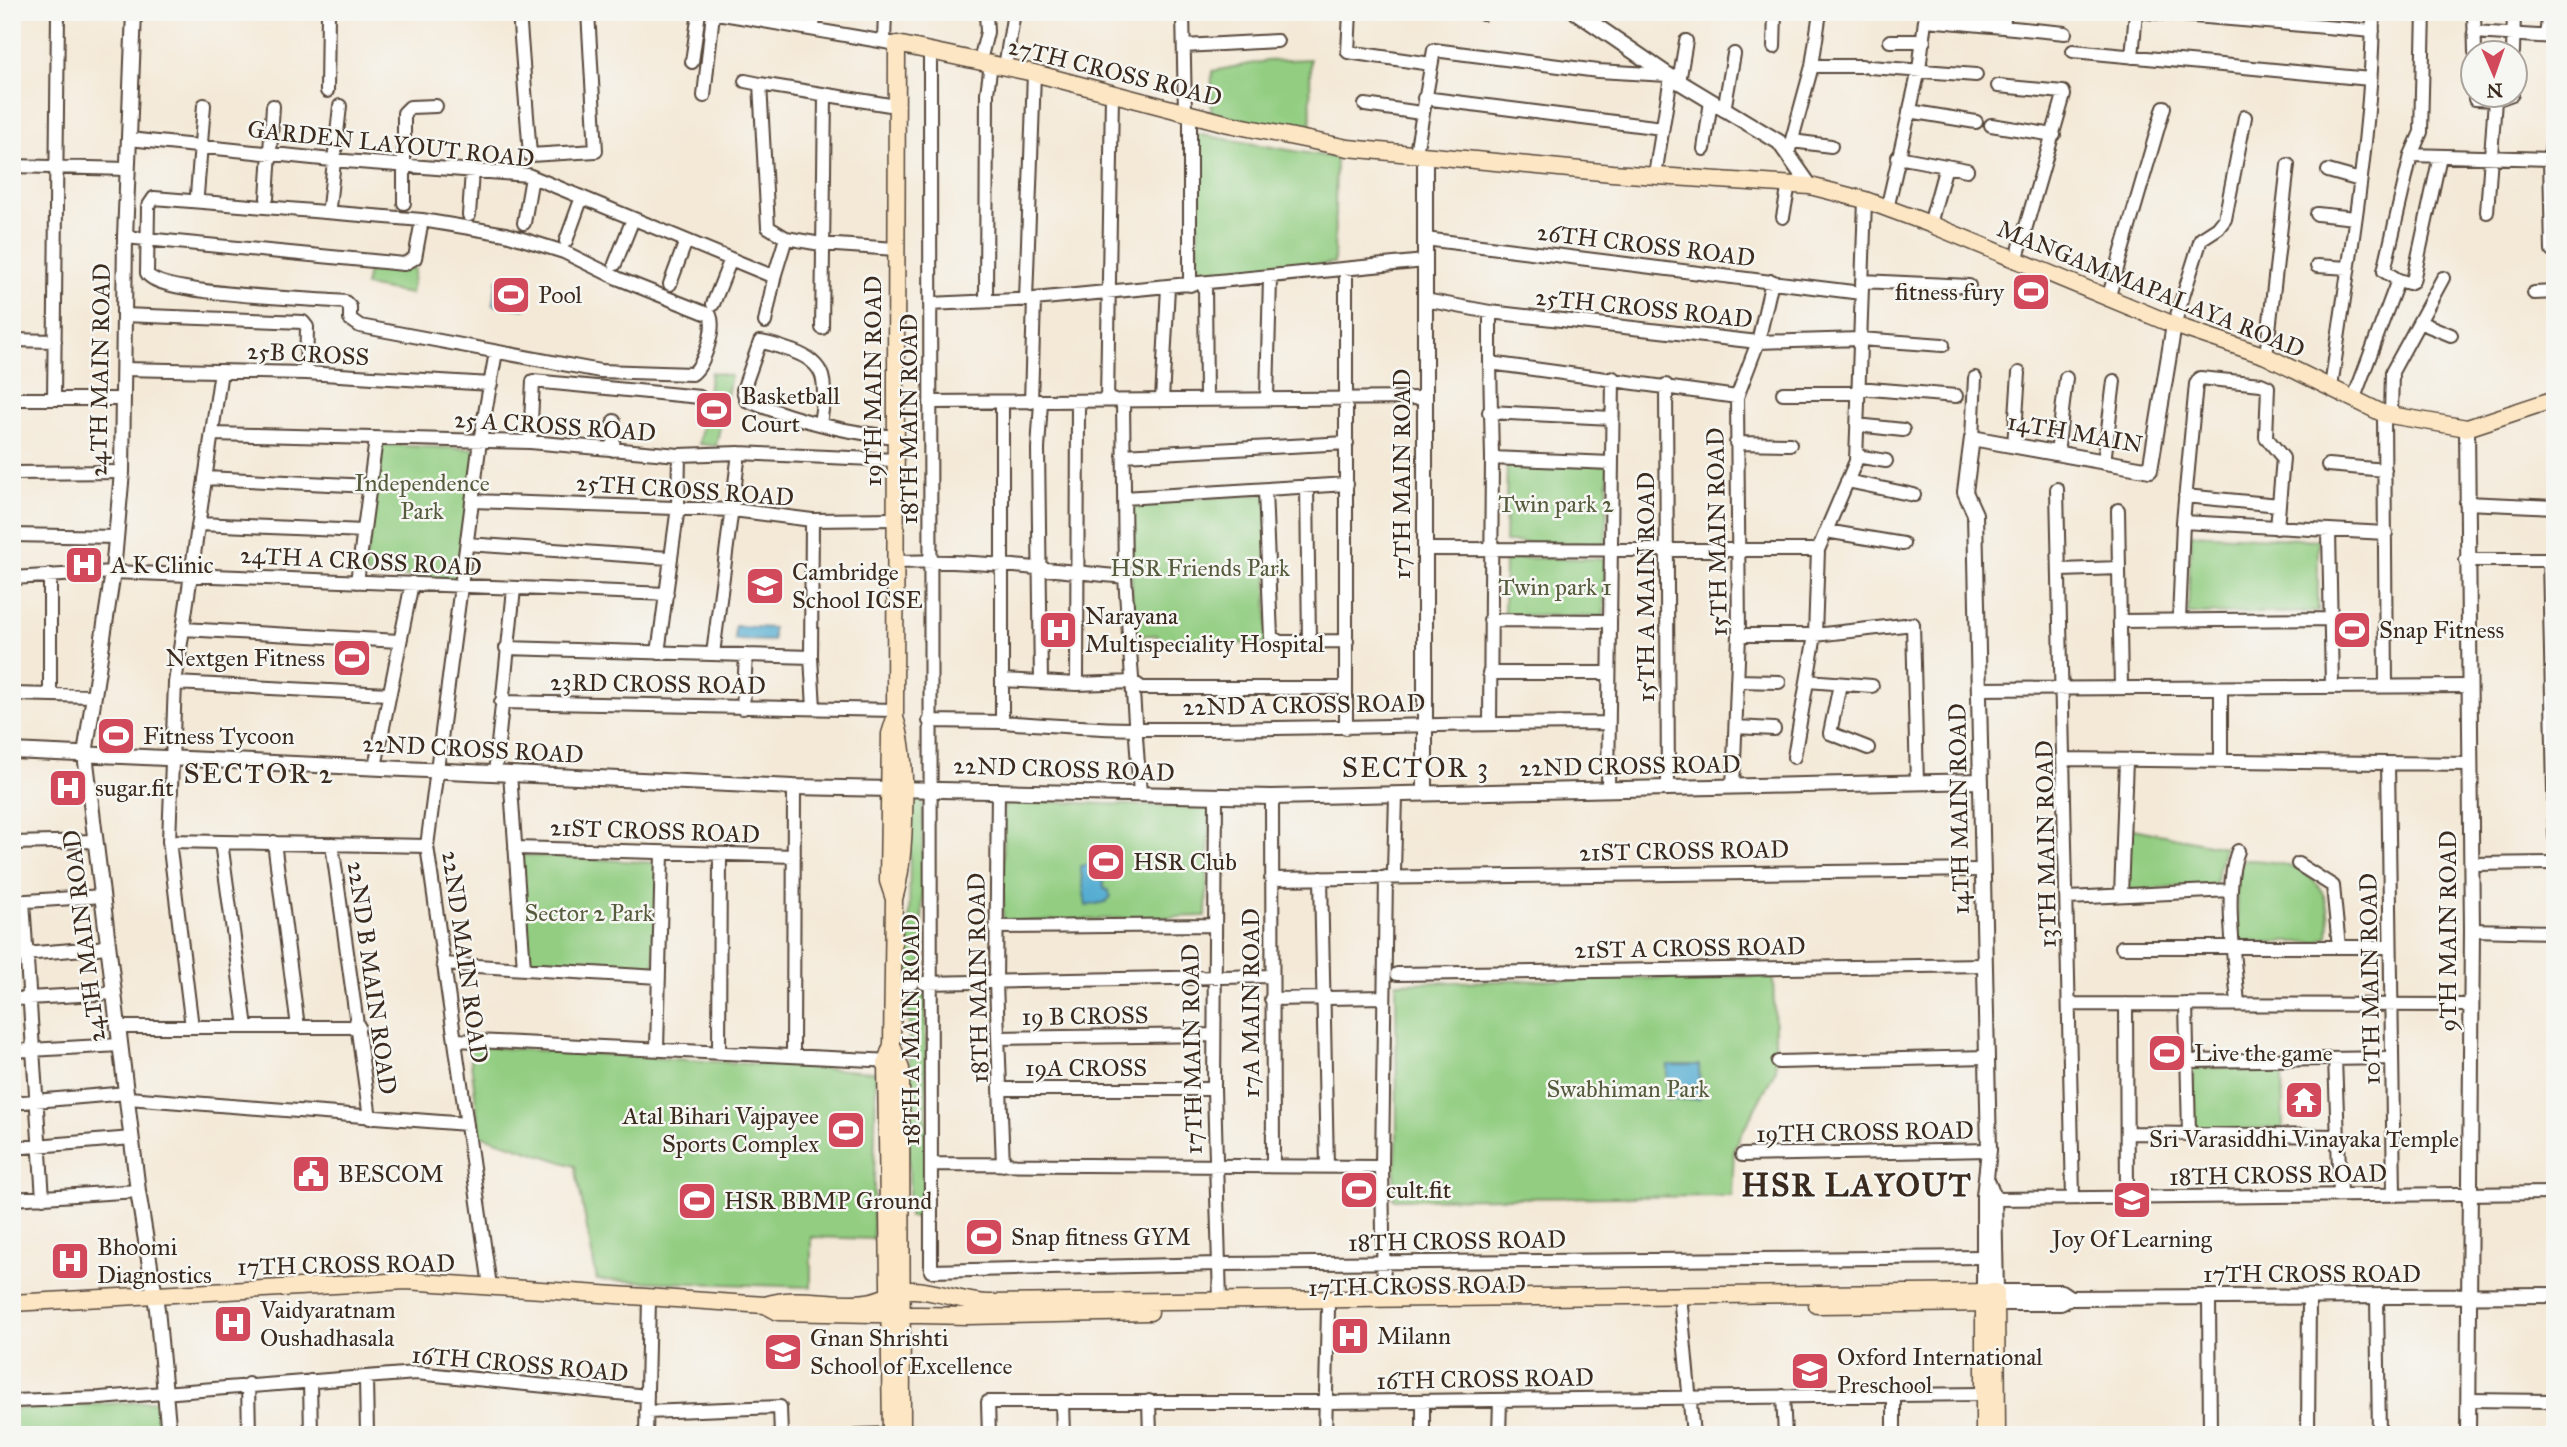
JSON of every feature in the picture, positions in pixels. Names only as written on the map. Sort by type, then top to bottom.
[{"type":"main road","name":"27TH CROSS ROAD","points":[[890,43],[1034,73],[1112,95],[1348,148],[1655,175]]},
{"type":"main road","name":"19TH MAIN ROAD","points":[[890,43],[896,106],[895,714],[890,734],[896,789],[900,879],[894,899],[892,1061],[895,1293],[902,1435]]},
{"type":"main road","name":"MANGAMMAPALAYA ROAD","points":[[1655,175],[1810,186],[1865,200],[1930,224],[2174,325],[2266,356],[2387,414],[2466,428],[2555,399]]},
{"type":"main road","name":"17TH CROSS ROAD","points":[[12,1303],[371,1282],[490,1286],[765,1305],[779,1300],[866,1302],[895,1293],[926,1291],[954,1307],[1328,1309],[1681,1306],[1990,1297]]},
{"type":"main road","name":"17TH CROSS ROAD","points":[[765,1305],[778,1312],[896,1314],[988,1303],[1220,1301],[1383,1287],[1990,1297]]},
{"type":"main road","name":"14TH MAIN ROAD","points":[[1984,1435],[1983,1394],[1990,1297]]},
{"type":"main road","name":"14TH MAIN ROAD","points":[[1990,1297],[1997,1435]]},
{"type":"main road","name":"19TH MAIN ROAD","points":[[891,1434],[896,1314]]},
{"type":"street","points":[[54,399],[58,12]]},
{"type":"street","name":"24TH MAIN ROAD","points":[[134,12],[125,237],[121,472],[113,572],[85,754],[138,1191],[155,1294],[167,1392],[169,1435]]},
{"type":"street","points":[[327,91],[328,12]]},
{"type":"street","points":[[519,12],[530,155],[596,151],[588,12]]},
{"type":"street","points":[[692,62],[699,12]]},
{"type":"street","points":[[704,96],[712,12]]},
{"type":"street","name":"27TH CROSS ROAD","points":[[712,12],[767,17],[813,29],[890,43]]},
{"type":"street","points":[[813,29],[814,12]]},
{"type":"street","points":[[886,12],[890,43]]},
{"type":"street","points":[[986,12],[992,64],[987,93],[986,301]]},
{"type":"street","points":[[992,64],[1010,38],[1014,12]]},
{"type":"street","points":[[1183,12],[1190,285]]},
{"type":"street","points":[[1350,12],[1348,52],[1431,64]]},
{"type":"street","points":[[1576,12],[1673,78],[1790,148],[1831,146]]},
{"type":"street","points":[[1774,47],[1775,12]]},
{"type":"street","points":[[1810,186],[1790,148],[1812,66],[1820,12]]},
{"type":"street","points":[[2003,27],[2005,12]]},
{"type":"street","points":[[2132,57],[2136,12]]},
{"type":"street","points":[[2146,12],[2277,17],[2373,31]]},
{"type":"street","points":[[2331,388],[2360,180],[2370,79],[2373,12]]},
{"type":"street","points":[[2424,12],[2421,132],[2411,155],[2384,271],[2398,280],[2409,283],[2413,281],[2440,156]]},
{"type":"street","points":[[2474,12],[2474,38]]},
{"type":"street","points":[[2514,12],[2514,38]]},
{"type":"street","points":[[2474,33],[2550,36],[2549,12]]},
{"type":"street","points":[[1887,209],[1919,70],[1926,16],[2065,33]]},
{"type":"street","points":[[987,33],[1010,38]]},
{"type":"street","points":[[1184,46],[1277,41]]},
{"type":"street","points":[[1655,175],[1673,78],[1686,41]]},
{"type":"street","points":[[1890,41],[1924,41]]},
{"type":"street","points":[[695,42],[709,45]]},
{"type":"street","points":[[1420,154],[1421,113],[1434,50],[1673,78]]},
{"type":"street","name":"18TH MAIN ROAD","points":[[930,51],[929,721],[932,789]]},
{"type":"street","points":[[2073,51],[2370,79]]},
{"type":"street","points":[[1724,110],[1734,54]]},
{"type":"street","points":[[1812,66],[1866,66],[1976,75]]},
{"type":"street","points":[[1034,73],[1030,299],[1036,402],[1041,682]]},
{"type":"street","points":[[745,81],[896,106]]},
{"type":"street","points":[[760,85],[768,227],[786,238],[821,244],[895,249]]},
{"type":"street","points":[[1998,86],[2063,92],[2054,135],[2016,261]]},
{"type":"street","points":[[1107,401],[1112,95]]},
{"type":"street","points":[[822,328],[825,96]]},
{"type":"street","points":[[1424,98],[1662,128]]},
{"type":"street","points":[[1704,149],[1711,101]]},
{"type":"street","points":[[197,195],[204,105]]},
{"type":"street","points":[[1364,105],[1421,113]]},
{"type":"street","points":[[267,198],[273,106]]},
{"type":"street","points":[[329,208],[332,160],[340,106]]},
{"type":"street","points":[[404,203],[406,109],[436,106]]},
{"type":"street","points":[[2108,299],[2164,107]]},
{"type":"street","points":[[2487,212],[2494,108]]},
{"type":"street","points":[[1909,111],[1976,122]]},
{"type":"street","name":"14TH MAIN","points":[[1972,438],[2150,470],[2174,325],[2201,239],[2222,225],[2226,215],[2245,117]]},
{"type":"street","points":[[2549,251],[2550,159],[2555,117]]},
{"type":"street","points":[[1991,125],[2054,135]]},
{"type":"street","name":"GARDEN LAYOUT ROAD","points":[[130,139],[532,177],[731,259],[775,274]]},
{"type":"street","name":"17TH MAIN ROAD","points":[[1420,154],[1425,239],[1424,793]]},
{"type":"street","points":[[2411,155],[2550,159]]},
{"type":"street","points":[[1898,157],[1967,170]]},
{"type":"street","points":[[2266,356],[2288,165]]},
{"type":"street","points":[[12,166],[128,169]]},
{"type":"street","points":[[1930,224],[1946,166]]},
{"type":"street","points":[[469,215],[472,171]]},
{"type":"street","points":[[2328,171],[2360,180]]},
{"type":"street","points":[[524,223],[532,177]]},
{"type":"street","points":[[1783,218],[1789,184]]},
{"type":"street","points":[[159,197],[422,220],[506,234],[548,246],[710,315],[713,321],[700,368],[692,374],[681,376],[600,371],[360,326],[350,319],[351,307],[347,302],[234,294],[156,282],[146,273],[147,238],[148,207],[151,200],[159,197]]},
{"type":"street","points":[[566,240],[582,197]]},
{"type":"street","points":[[1794,757],[1815,635],[1818,550],[1856,456],[1865,200]]},
{"type":"street","points":[[2317,214],[2355,218]]},
{"type":"street","points":[[615,264],[633,219]]},
{"type":"street","points":[[125,237],[404,264],[415,258],[422,220]]},
{"type":"street","points":[[765,322],[786,238]]},
{"type":"street","name":"26TH CROSS ROAD","points":[[1425,239],[1772,281],[1862,287],[1969,286]]},
{"type":"street","points":[[670,284],[686,241]]},
{"type":"street","points":[[713,304],[731,259]]},
{"type":"street","points":[[930,304],[1030,299],[1205,284],[1425,261]]},
{"type":"street","points":[[2317,266],[2347,268]]},
{"type":"street","points":[[1346,269],[1346,728]]},
{"type":"street","points":[[1267,398],[1270,278]]},
{"type":"street","points":[[2386,687],[2385,470],[2390,379],[2443,278]]},
{"type":"street","points":[[2354,398],[2398,280]]},
{"type":"street","name":"15TH MAIN ROAD","points":[[1733,787],[1739,635],[1737,397],[1758,342],[1772,281]]},
{"type":"street","points":[[1205,284],[1206,398]]},
{"type":"street","points":[[1162,400],[1168,287]]},
{"type":"street","points":[[2534,293],[2555,292]]},
{"type":"street","points":[[304,299],[303,322],[307,327],[306,373]]},
{"type":"street","name":"25TH CROSS ROAD","points":[[1425,300],[1490,312],[1758,342],[1860,340],[1943,345]]},
{"type":"street","points":[[1490,312],[1490,723]]},
{"type":"street","points":[[123,315],[303,322]]},
{"type":"street","points":[[2419,322],[2451,335]]},
{"type":"street","points":[[12,340],[55,341]]},
{"type":"street","points":[[820,424],[825,385],[816,363],[808,357],[760,342],[743,390],[746,400],[820,424],[857,434],[895,437]]},
{"type":"street","name":"22ND MAIN ROAD","points":[[490,1286],[427,846],[480,441],[496,352]]},
{"type":"street","points":[[1490,363],[1666,385],[1737,397]]},
{"type":"street","name":"25B CROSS","points":[[123,369],[306,373],[491,384]]},
{"type":"street","points":[[192,1027],[169,841],[175,683],[221,371]]},
{"type":"street","points":[[2014,446],[2019,373]]},
{"type":"street","points":[[2179,621],[2183,522],[2196,384],[2206,377],[2268,387],[2266,437],[2283,458],[2277,528]]},
{"type":"street","points":[[1608,789],[1614,378]]},
{"type":"street","points":[[1972,438],[1975,378]]},
{"type":"street","points":[[2057,454],[2066,378]]},
{"type":"street","points":[[530,442],[533,381],[700,397]]},
{"type":"street","points":[[2104,462],[2114,381]]},
{"type":"street","name":"15TH A MAIN ROAD","points":[[1666,385],[1668,788]]},
{"type":"street","points":[[1783,393],[1858,391],[1956,396]]},
{"type":"street","points":[[930,402],[1424,398]]},
{"type":"street","points":[[12,399],[123,400]]},
{"type":"street","points":[[1077,684],[1078,401]]},
{"type":"street","points":[[1123,401],[1125,577],[1140,794]]},
{"type":"street","points":[[1002,402],[1002,723]]},
{"type":"street","points":[[1489,412],[1612,418]]},
{"type":"street","points":[[613,450],[614,421]]},
{"type":"street","points":[[1857,425],[1903,430]]},
{"type":"street","name":"9TH MAIN ROAD","points":[[2466,428],[2472,864],[2468,1435]]},
{"type":"street","name":"25 A CROSS ROAD","points":[[212,434],[530,442],[679,455],[739,453],[896,460]]},
{"type":"street","points":[[849,458],[857,434]]},
{"type":"street","name":"14TH MAIN ROAD","points":[[1972,438],[1965,492],[1975,514],[1989,1150],[1988,1182],[1984,1196],[1984,1258],[1990,1297]]},
{"type":"street","points":[[357,582],[376,439]]},
{"type":"street","points":[[1123,455],[1347,443]]},
{"type":"street","points":[[1736,443],[1790,444]]},
{"type":"street","points":[[713,654],[739,453]]},
{"type":"street","points":[[658,653],[678,507],[679,455]]},
{"type":"street","points":[[1856,456],[1886,461]]},
{"type":"street","points":[[1492,458],[1611,463]]},
{"type":"street","points":[[2328,465],[2385,470]]},
{"type":"street","points":[[12,473],[121,472]]},
{"type":"street","points":[[205,478],[370,486]]},
{"type":"street","points":[[1847,481],[1914,495]]},
{"type":"street","points":[[1124,498],[1347,484]]},
{"type":"street","points":[[1307,486],[1309,642]]},
{"type":"street","name":"13TH MAIN ROAD","points":[[2057,489],[2061,570],[2073,1198]]},
{"type":"street","points":[[1265,490],[1270,632],[1280,642],[1346,641]]},
{"type":"street","points":[[2185,496],[2279,505]]},
{"type":"street","name":"25TH CROSS ROAD","points":[[472,501],[733,510],[812,520],[896,519]]},
{"type":"street","points":[[2466,503],[2555,507]]},
{"type":"street","points":[[2118,510],[2121,688]]},
{"type":"street","points":[[812,520],[811,657],[814,708]]},
{"type":"street","points":[[2183,522],[2386,533]]},
{"type":"street","name":"24TH A CROSS ROAD","points":[[199,524],[364,531]]},
{"type":"street","points":[[1826,531],[1903,544]]},
{"type":"street","points":[[2329,531],[2332,687]]},
{"type":"street","points":[[12,535],[116,537]]},
{"type":"street","points":[[467,544],[669,558]]},
{"type":"street","points":[[1425,549],[1818,550]]},
{"type":"street","points":[[2466,560],[2552,559],[2555,837]]},
{"type":"street","points":[[895,562],[929,561],[1125,577]]},
{"type":"street","points":[[2061,570],[2119,568]]},
{"type":"street","name":"24TH A CROSS ROAD","points":[[12,578],[113,572],[667,594]]},
{"type":"street","points":[[50,575],[50,695]]},
{"type":"street","points":[[375,767],[412,583]]},
{"type":"street","points":[[514,589],[501,702],[502,773],[515,848],[524,968]]},
{"type":"street","points":[[2120,621],[2331,619]]},
{"type":"street","points":[[1490,620],[1609,621]]},
{"type":"street","points":[[1739,635],[1815,635],[1913,624],[1917,783]]},
{"type":"street","points":[[183,629],[399,641]]},
{"type":"street","points":[[506,648],[811,657]]},
{"type":"street","points":[[743,708],[746,655]]},
{"type":"street","points":[[1489,673],[1608,673]]},
{"type":"street","points":[[1002,680],[1077,684],[1133,682],[1142,688],[1346,688]]},
{"type":"street","points":[[1737,681],[1779,682]]},
{"type":"street","points":[[1808,681],[1872,686]]},
{"type":"street","points":[[175,683],[388,694]]},
{"type":"street","points":[[1840,684],[1830,733],[1868,748]]},
{"type":"street","points":[[1979,690],[2469,686]]},
{"type":"street","points":[[2221,688],[2221,761]]},
{"type":"street","points":[[12,694],[93,696]]},
{"type":"street","name":"23RD CROSS ROAD","points":[[501,702],[814,708],[895,714]]},
{"type":"street","name":"22ND A CROSS ROAD","points":[[929,721],[1137,729],[1346,728],[1425,723],[1607,723]]},
{"type":"street","points":[[1736,727],[1774,729]]},
{"type":"street","name":"22ND CROSS ROAD","points":[[12,751],[794,787],[1272,797],[1981,781]]},
{"type":"street","points":[[2065,759],[2470,764]]},
{"type":"street","points":[[2121,895],[2126,760]]},
{"type":"street","name":"10TH MAIN ROAD","points":[[2388,763],[2394,1195]]},
{"type":"street","points":[[793,1054],[794,787]]},
{"type":"street","name":"18TH A MAIN ROAD","points":[[930,1270],[933,1164],[923,983],[932,789]]},
{"type":"street","name":"18TH MAIN ROAD","points":[[998,790],[996,983],[1003,1165]]},
{"type":"street","name":"17TH MAIN ROAD","points":[[1216,796],[1213,1035],[1220,1301]]},
{"type":"street","points":[[1383,1287],[1384,997],[1396,796]]},
{"type":"street","name":"17A MAIN ROAD","points":[[1272,797],[1273,1166]]},
{"type":"street","points":[[12,843],[96,841]]},
{"type":"street","points":[[169,841],[427,846]]},
{"type":"street","points":[[221,842],[246,1027]]},
{"type":"street","points":[[274,842],[298,1027]]},
{"type":"street","name":"22ND B MAIN ROAD","points":[[332,844],[370,1118]]},
{"type":"street","name":"21ST CROSS ROAD","points":[[515,848],[794,856]]},
{"type":"street","points":[[2238,851],[2232,864],[2231,890],[2238,1004]]},
{"type":"street","points":[[657,1049],[662,853]]},
{"type":"street","points":[[719,1052],[720,854]]},
{"type":"street","points":[[2472,864],[2555,863]]},
{"type":"street","points":[[2298,864],[2333,886],[2339,947]]},
{"type":"street","name":"21ST CROSS ROAD","points":[[1271,879],[1390,874],[1983,870]]},
{"type":"street","points":[[1321,878],[1327,1167]]},
{"type":"street","points":[[2068,898],[2231,890]]},
{"type":"street","points":[[43,1198],[27,954],[18,902],[103,896]]},
{"type":"street","points":[[996,928],[1214,925]]},
{"type":"street","points":[[2472,930],[2555,932]]},
{"type":"street","points":[[12,955],[108,947]]},
{"type":"street","points":[[2122,947],[2390,947]]},
{"type":"street","points":[[443,964],[659,977]]},
{"type":"street","name":"21ST A CROSS ROAD","points":[[1397,974],[1985,965]]},
{"type":"street","points":[[892,983],[1271,976]]},
{"type":"street","points":[[12,999],[113,993]]},
{"type":"street","points":[[1271,999],[1384,997]]},
{"type":"street","points":[[2070,1004],[2471,1005]]},
{"type":"street","points":[[2126,1004],[2127,1197]]},
{"type":"street","points":[[2186,1004],[2189,1134]]},
{"type":"street","points":[[117,1027],[359,1027]]},
{"type":"street","name":"19 B CROSS","points":[[998,1038],[1213,1035]]},
{"type":"street","points":[[456,1040],[793,1054],[892,1061]]},
{"type":"street","points":[[12,1051],[120,1045]]},
{"type":"street","points":[[1778,1062],[1987,1057]]},
{"type":"street","points":[[2187,1061],[2392,1058]]},
{"type":"street","points":[[2335,1059],[2340,1195]]},
{"type":"street","name":"19A CROSS","points":[[1001,1089],[1214,1089]]},
{"type":"street","points":[[12,1102],[127,1096],[467,1124]]},
{"type":"street","points":[[2127,1133],[2338,1136]]},
{"type":"street","points":[[12,1148],[132,1138]]},
{"type":"street","name":"19TH CROSS ROAD","points":[[1742,1155],[1989,1150]]},
{"type":"street","points":[[933,1164],[1382,1167]]},
{"type":"street","name":"14TH MAIN ROAD","points":[[1988,1182],[1998,1198],[1990,1297]]},
{"type":"street","points":[[12,1199],[138,1191]]},
{"type":"street","name":"18TH CROSS ROAD","points":[[1998,1198],[2555,1193]]},
{"type":"street","name":"18TH CROSS ROAD","points":[[930,1270],[1381,1262],[1984,1258]]},
{"type":"street","name":"17TH CROSS ROAD","points":[[1990,1297],[2061,1292],[2070,1297],[2209,1298],[2555,1295]]},
{"type":"street","points":[[2308,1435],[2309,1297]]},
{"type":"street","points":[[2377,1297],[2379,1435]]},
{"type":"street","points":[[2209,1298],[2210,1435]]},
{"type":"street","points":[[646,1435],[649,1299]]},
{"type":"street","points":[[1681,1306],[1693,1435]]},
{"type":"street","points":[[1325,1435],[1328,1309]]},
{"type":"street","name":"16TH CROSS ROAD","points":[[12,1401],[416,1373],[647,1396]]},
{"type":"street","points":[[366,1377],[367,1435]]},
{"type":"street","points":[[310,1381],[311,1435]]},
{"type":"street","points":[[248,1384],[249,1435]]},
{"type":"street","name":"16TH CROSS ROAD","points":[[989,1435],[988,1402],[1327,1402],[1983,1394]]},
{"type":"street","points":[[1894,1395],[1894,1435]]},
{"type":"street","points":[[1783,1396],[1785,1435]]},
{"type":"street","points":[[1499,1435],[1500,1400]]},
{"type":"street","points":[[2468,1400],[2555,1401]]},
{"type":"street","points":[[1062,1401],[1063,1435]]},
{"type":"street","points":[[1149,1401],[1150,1435]]},
{"type":"street","points":[[1423,1401],[1423,1435]]},
{"type":"street","points":[[646,1412],[780,1408],[781,1435]]},
{"type":"street","points":[[858,1435],[891,1434]]},
{"type":"green space","points":[[1310,59],[1311,136],[1211,113],[1212,71],[1266,61]]},
{"type":"green space","points":[[1196,134],[1336,158],[1334,263],[1199,279]]},
{"type":"green space","points":[[370,261],[415,269],[411,294],[365,286]]},
{"type":"green space","name":"Basketball Court","points":[[711,372],[731,376],[716,446],[699,444]]},
{"type":"green space","name":"Independence Park","points":[[382,445],[476,449],[456,579],[364,574]]},
{"type":"green space","name":"Twin park 2","points":[[1507,464],[1608,465],[1606,544],[1505,542]]},
{"type":"green space","name":"HSR Friends Park","points":[[1269,494],[1267,643],[1162,645],[1157,635],[1134,636],[1128,502]]},
{"type":"green space","points":[[2191,534],[2318,540],[2318,612],[2188,614]]},
{"type":"green space","name":"Twin park 1","points":[[1505,558],[1605,559],[1604,617],[1504,615]]},
{"type":"green space","points":[[910,796],[923,796],[922,976],[909,976]]},
{"type":"green space","name":"HSR Club","points":[[1004,800],[1210,808],[1206,916],[1003,922]]},
{"type":"green space","points":[[2128,828],[2224,847],[2215,885],[2126,891]]},
{"type":"green space","name":"Sector 2 Park","points":[[520,855],[658,863],[654,971],[527,962]]},
{"type":"green space","points":[[2245,860],[2281,864],[2309,876],[2319,886],[2325,900],[2329,916],[2328,936],[2318,942],[2239,942],[2235,866]]},
{"type":"green space","name":"Swabhiman Park","points":[[1773,976],[1776,1069],[1734,1148],[1732,1196],[1393,1199],[1397,1142],[1396,983]]},
{"type":"green space","points":[[909,991],[925,991],[928,1216],[909,1217]]},
{"type":"green space","name":"HSR BBMP Ground","points":[[469,1046],[876,1072],[873,1239],[811,1237],[811,1287],[597,1280],[575,1166],[480,1135]]},
{"type":"green space","points":[[2282,1066],[2283,1128],[2194,1130],[2193,1068]]},
{"type":"green space","points":[[158,1401],[159,1435],[12,1435],[12,1409]]},
{"type":"water","name":"Pool","points":[[497,280],[529,285],[525,309],[493,305]]},
{"type":"water","points":[[735,626],[773,628],[773,641],[735,640]]},
{"type":"water","points":[[1102,862],[1104,889],[1108,890],[1111,897],[1105,902],[1086,906],[1080,866]]},
{"type":"water","points":[[1667,1065],[1699,1065],[1700,1099],[1667,1100]]},
{"type":"place","name":"fitness fury","points":[[2031,292]]},
{"type":"place","name":"Pool","points":[[511,295]]},
{"type":"place","name":"Basketball Court","points":[[714,410]]},
{"type":"place","name":"A K Clinic","points":[[84,565]]},
{"type":"place","name":"Cambridge School ICSE","points":[[765,586]]},
{"type":"place","name":"Narayana Multispeciality Hospital","points":[[1058,630]]},
{"type":"place","name":"Snap Fitness","points":[[2352,630]]},
{"type":"place","name":"Nextgen Fitness","points":[[352,658]]},
{"type":"place","name":"Fitness Tycoon","points":[[116,736]]},
{"type":"place","name":"sugar.fit","points":[[68,788]]},
{"type":"place","name":"HSR Club","points":[[1106,862]]},
{"type":"place","name":"Live the game","points":[[2167,1053]]},
{"type":"place","name":"Sri Varasiddhi Vinayaka Temple","points":[[2304,1100]]},
{"type":"place","name":"Atal Bihari Vajpayee Sports Complex","points":[[846,1130]]},
{"type":"place","name":"BESCOM","points":[[311,1174]]},
{"type":"place","name":"cult.fit","points":[[1359,1190]]},
{"type":"place","name":"Joy Of Learning","points":[[2132,1200]]},
{"type":"place","name":"HSR BBMP Ground","points":[[697,1201]]},
{"type":"place","name":"Snap fitness GYM","points":[[984,1237]]},
{"type":"place","name":"Bhoomi Diagnostics","points":[[70,1261]]},
{"type":"place","name":"Vaidyaratnam Oushadhasala","points":[[233,1324]]},
{"type":"place","name":"Milann","points":[[1350,1336]]},
{"type":"place","name":"Gnan Shrishti School of Excellence","points":[[783,1352]]},
{"type":"place","name":"Oxford International Preschool","points":[[1810,1371]]},
{"type":"district","name":"SECTOR 3","points":[[1416,767]]},
{"type":"district","name":"SECTOR 2","points":[[259,773]]},
{"type":"district","name":"HSR LAYOUT","points":[[1857,1185]]}]
